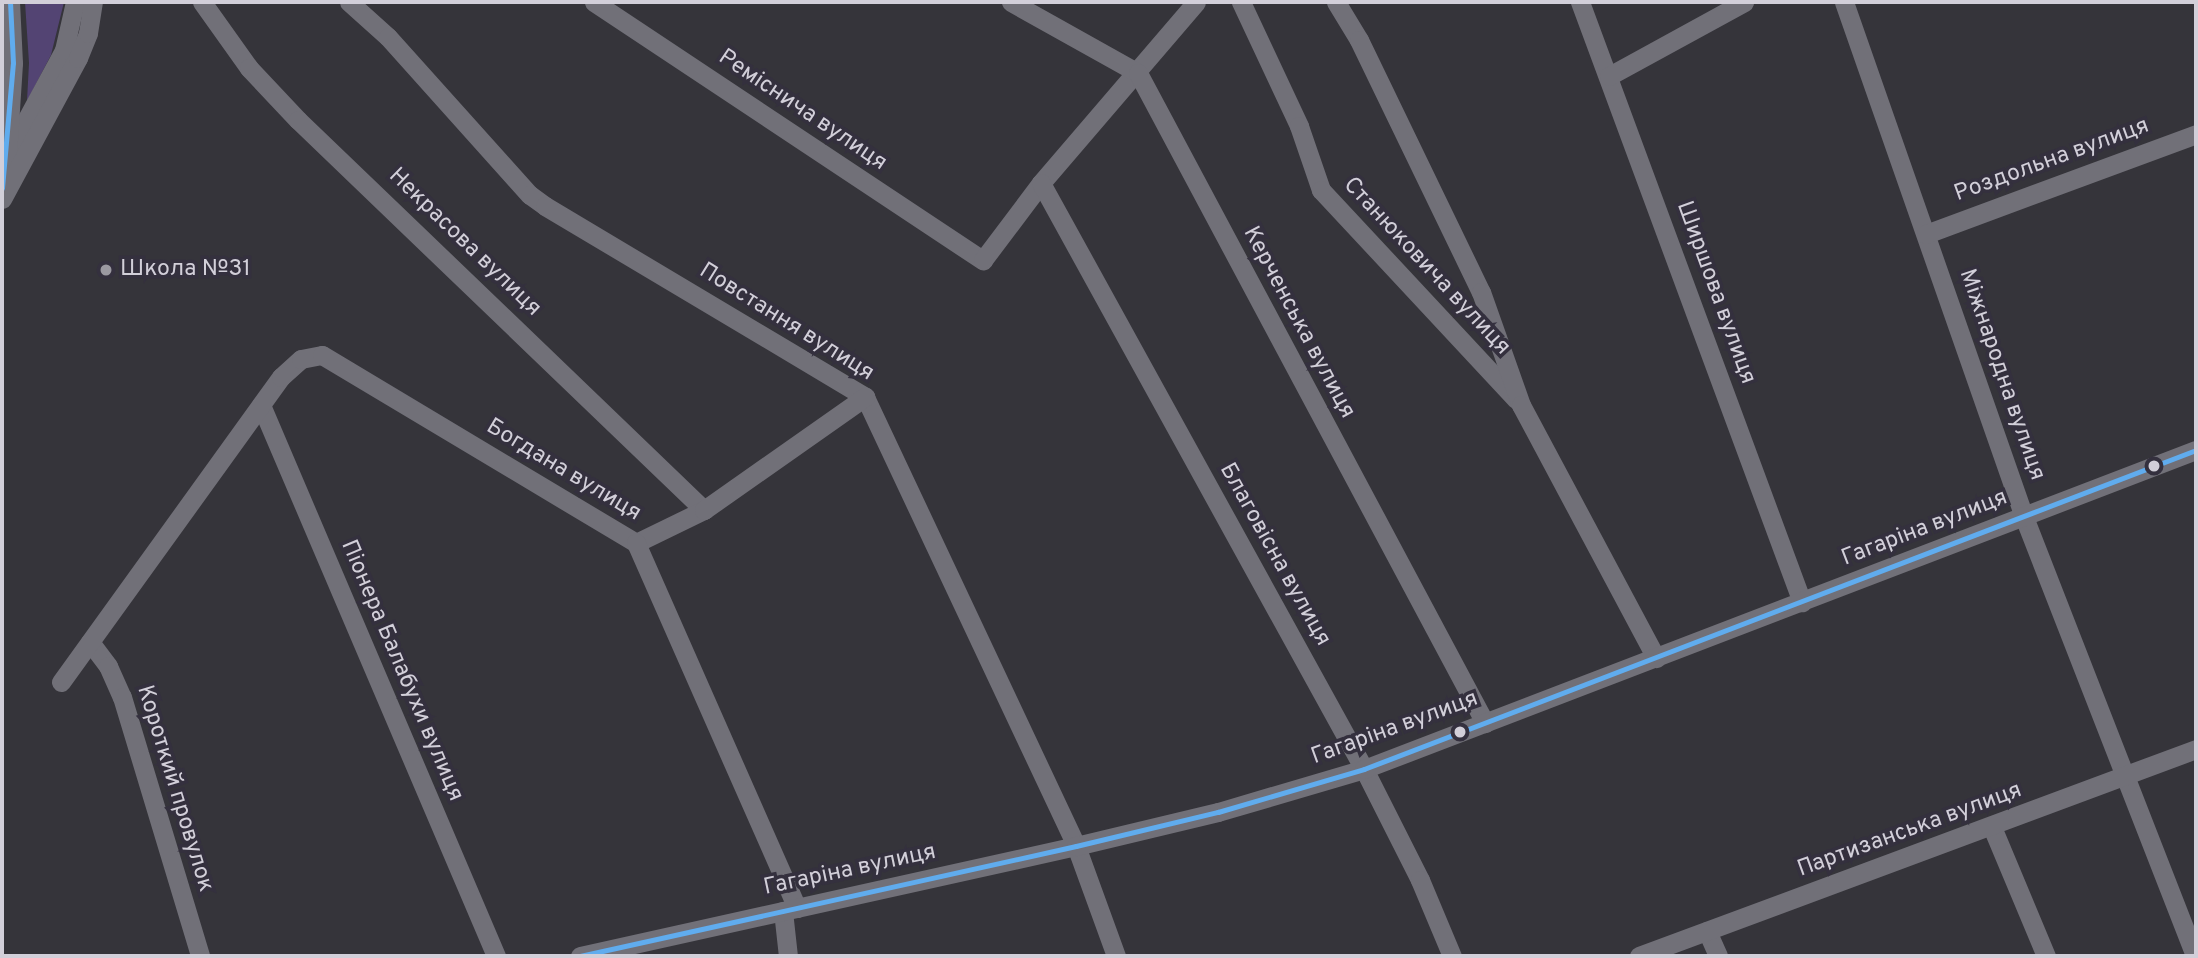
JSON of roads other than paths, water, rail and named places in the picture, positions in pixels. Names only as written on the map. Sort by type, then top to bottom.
[{"type":"street","points":[[2,188],[7,156],[13,63],[10,2]]},
{"type":"street","points":[[7,156],[64,50],[75,2]]},
{"type":"street","points":[[2,200],[78,58],[88,33],[93,2]]},
{"type":"street","name":"Некрасова вулиця","points":[[202,2],[249,68],[298,120],[704,510]]},
{"type":"street","name":"Повстання вулиця","points":[[349,2],[388,37],[530,195],[865,397],[1076,846],[1116,956]]},
{"type":"street","name":"Реміснича вулиця","points":[[594,2],[982,260],[1041,183]]},
{"type":"street","points":[[1011,2],[1138,73]]},
{"type":"street","points":[[1041,183],[1138,73],[1196,2]]},
{"type":"street","name":"Станюковича вулиця","points":[[1241,2],[1295,115],[1321,190],[1521,405]]},
{"type":"street","name":"Станюковича вулиця","points":[[1336,2],[1359,40],[1481,292],[1521,405],[1656,657]]},
{"type":"street","name":"Ширшова вулиця","points":[[1580,2],[1802,602]]},
{"type":"street","points":[[1609,76],[1744,2]]},
{"type":"street","name":"Міжнародна вулиця","points":[[1844,2],[2024,517],[2195,956]]},
{"type":"street","name":"Керченська вулиця","points":[[1138,73],[1485,723]]},
{"type":"street","name":"Роздольна вулиця","points":[[1926,234],[2196,134]]},
{"type":"street","name":"Благовісна вулиця","points":[[1041,183],[1364,769],[1420,880],[1452,956]]},
{"type":"street","name":"Богдана вулиця","points":[[261,405],[281,377],[301,359],[322,355],[636,543],[790,910],[788,956]]},
{"type":"street","points":[[636,543],[704,510],[865,397]]},
{"type":"street","points":[[61,682],[261,405]]},
{"type":"street","name":"Піонера Балабухи вулиця","points":[[261,405],[496,956]]},
{"type":"street","name":"Гагаріна вулиця","points":[[580,956],[1076,846],[1218,812],[1364,769],[2196,450]]},
{"type":"street","name":"Короткий провулок","points":[[90,642],[108,666],[122,697],[200,956]]},
{"type":"street","name":"Партизанська вулиця","points":[[1639,956],[2125,778],[2196,749]]},
{"type":"street","points":[[1992,827],[2046,956]]},
{"type":"street","points":[[1707,931],[1718,956]]},
{"type":"place","name":"Школа №31","points":[[106,270]]}]
